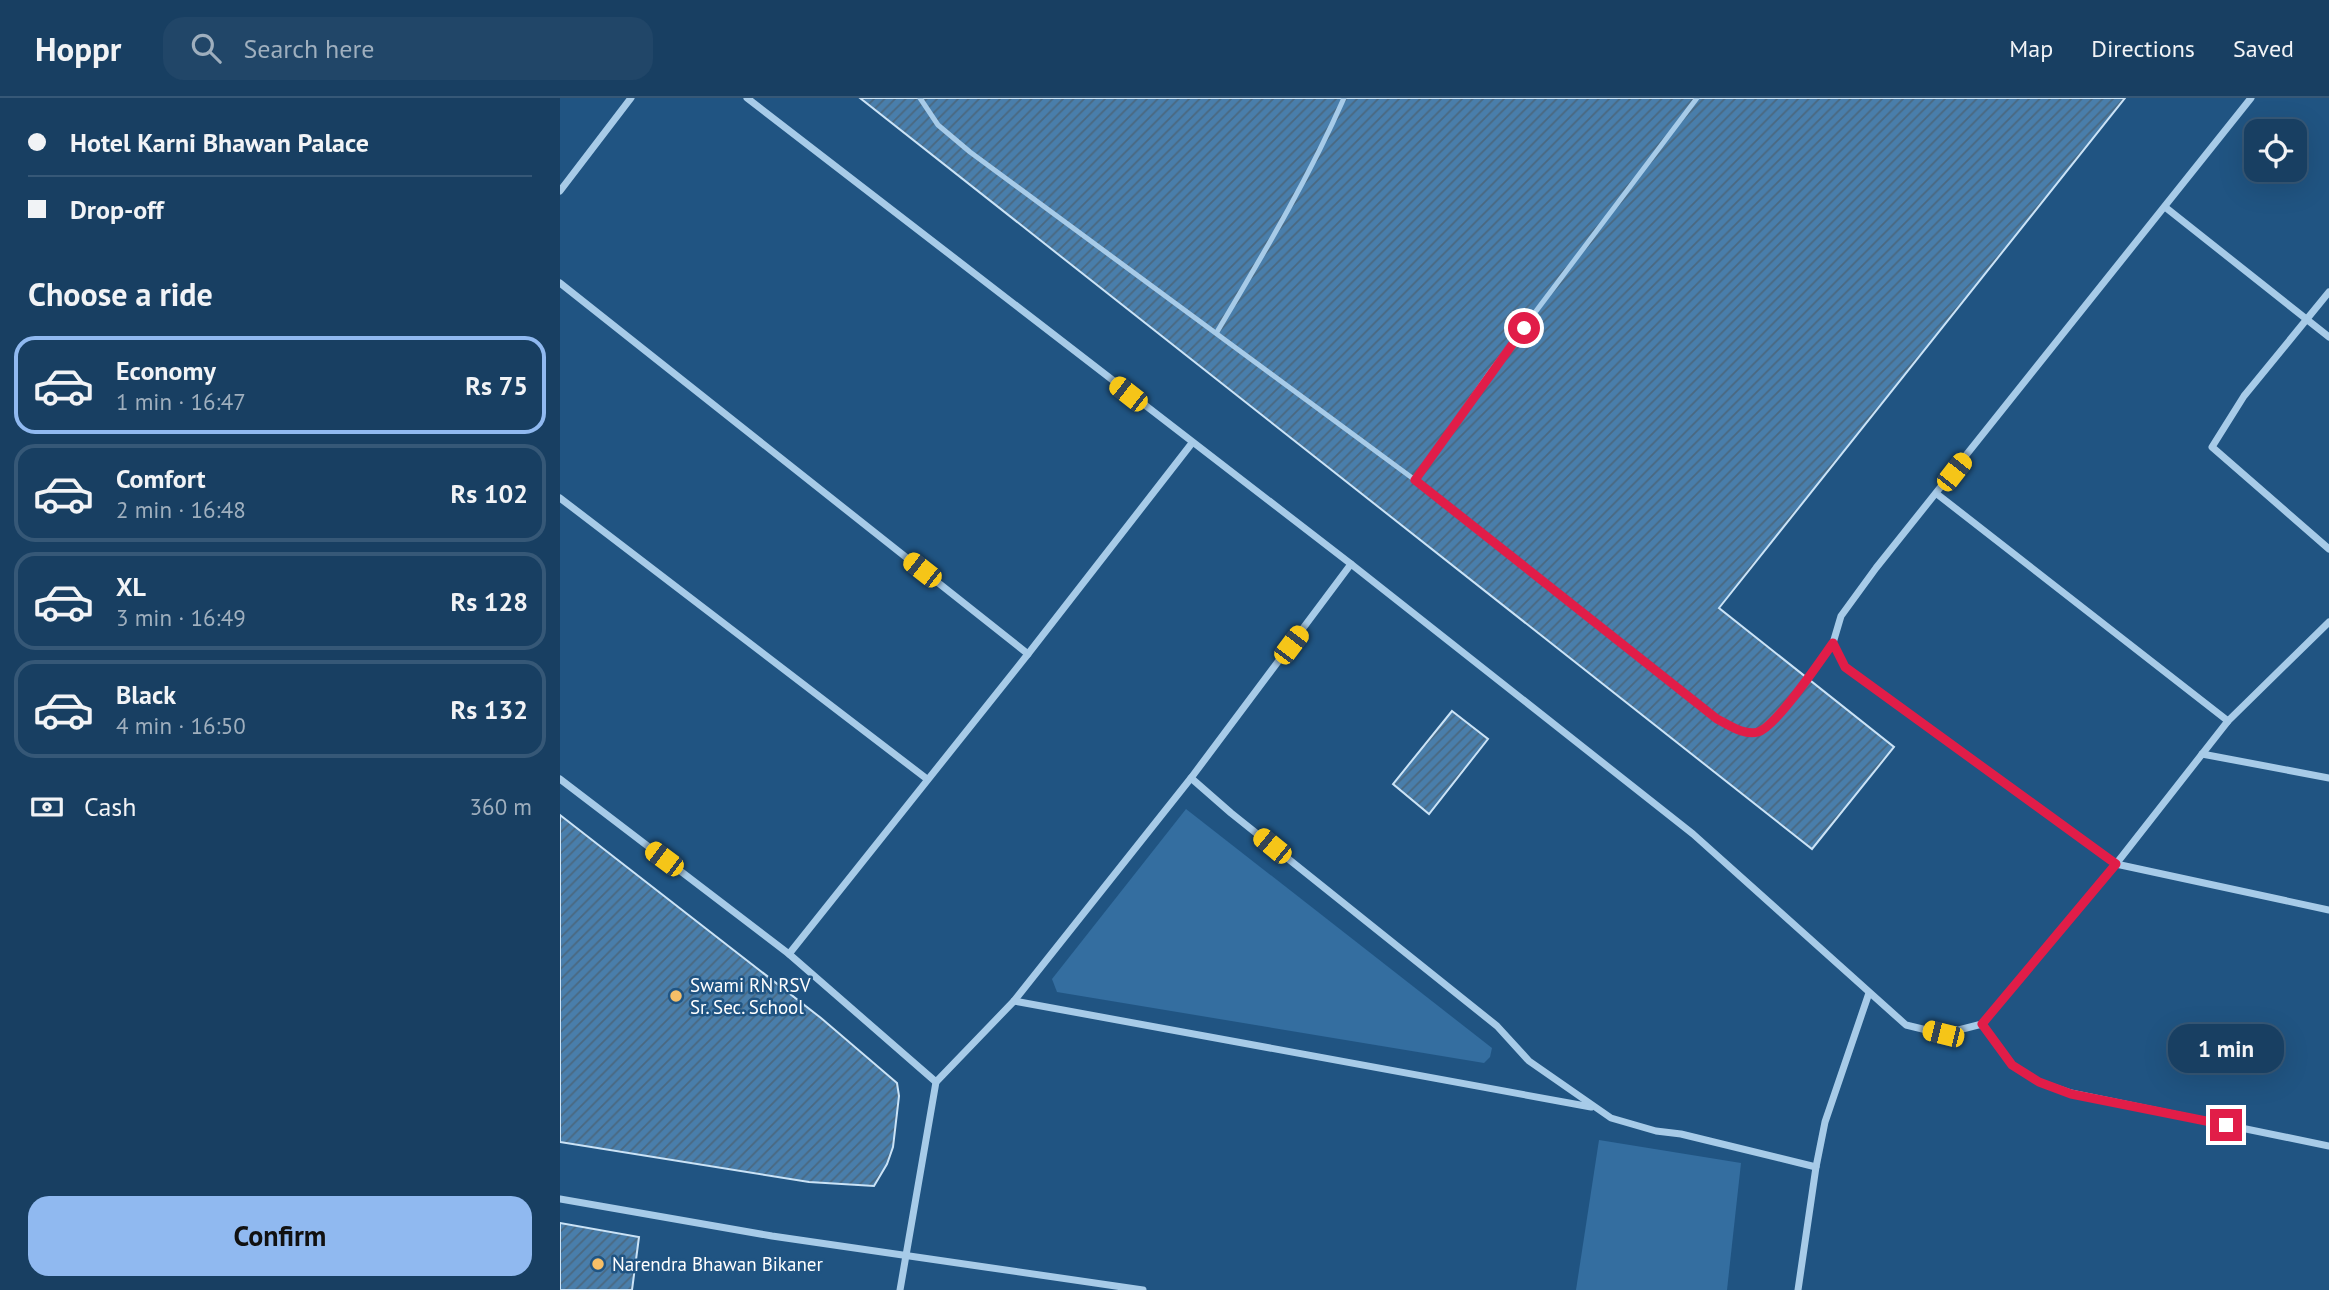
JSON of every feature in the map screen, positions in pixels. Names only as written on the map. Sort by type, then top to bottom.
[{"type":"street","points":[[560,191],[631,98]]},
{"type":"street","points":[[747,98],[1351,564],[1693,834],[1906,1025],[1943,1034],[1982,1024],[2116,864],[2228,720],[2329,622]]},
{"type":"street","points":[[2251,98],[1841,616],[1833,643],[1845,667],[2116,864],[2329,910]]},
{"type":"street","points":[[2165,207],[2329,337]]},
{"type":"street","points":[[560,283],[1028,654]]},
{"type":"street","points":[[2329,292],[2244,396],[2212,447],[2329,549]]},
{"type":"street","points":[[789,954],[1192,443]]},
{"type":"street","points":[[1937,494],[2228,720]]},
{"type":"street","points":[[560,498],[927,779]]},
{"type":"street","points":[[900,1290],[936,1082],[1014,1001],[1192,778],[1351,564]]},
{"type":"street","points":[[2202,754],[2329,778]]},
{"type":"street","points":[[1192,778],[1231,813],[1497,1026],[1529,1061],[1611,1118],[1656,1131],[1681,1134],[1816,1167]]},
{"type":"street","points":[[560,779],[789,954],[936,1082]]},
{"type":"street","points":[[1798,1290],[1825,1122],[1869,993]]},
{"type":"street","points":[[1014,1001],[1596,1108]]},
{"type":"street","points":[[1982,1024],[2012,1065],[2039,1082],[2071,1094],[2329,1146]]},
{"type":"street","points":[[560,1199],[629,1213],[906,1257],[1143,1290]]},
{"type":"lane","points":[[920,98],[938,125],[970,152],[1415,480],[1717,719],[1741,732],[1758,732],[1773,722],[1833,643]]},
{"type":"lane","points":[[1216,332],[1289,209],[1344,98]]},
{"type":"lane","points":[[1415,480],[1490,372],[1698,98]]},
{"type":"shaded area","points":[[1186,809],[1492,1048],[1490,1057],[1484,1063],[1057,992],[1052,979]]},
{"type":"shaded area","points":[[1599,1140],[1741,1163],[1727,1290],[1576,1290]]},
{"type":"building","points":[[860,98],[2125,98],[1719,608],[1894,747],[1812,849]]},
{"type":"building","points":[[1452,711],[1488,739],[1429,814],[1393,784]]},
{"type":"building","name":"Swami RN RSV Sr. Sec. School","points":[[560,815],[821,1018],[897,1083],[899,1096],[893,1147],[874,1186],[809,1182],[560,1142]]},
{"type":"building","name":"Narendra Bhawan Bikaner","points":[[560,1223],[639,1237],[632,1290],[560,1290]]},
{"type":"place","name":"Swami RN RSV Sr. Sec. School","points":[[676,996]]},
{"type":"place","name":"Narendra Bhawan Bikaner","points":[[598,1264]]},
{"type":"route","points":[[1524,328],[1415,480],[1717,719],[1741,732],[1758,732],[1773,722],[1833,643],[1845,667],[2116,864],[1982,1024],[2012,1065],[2039,1082],[2071,1094],[2226,1125]]}]
